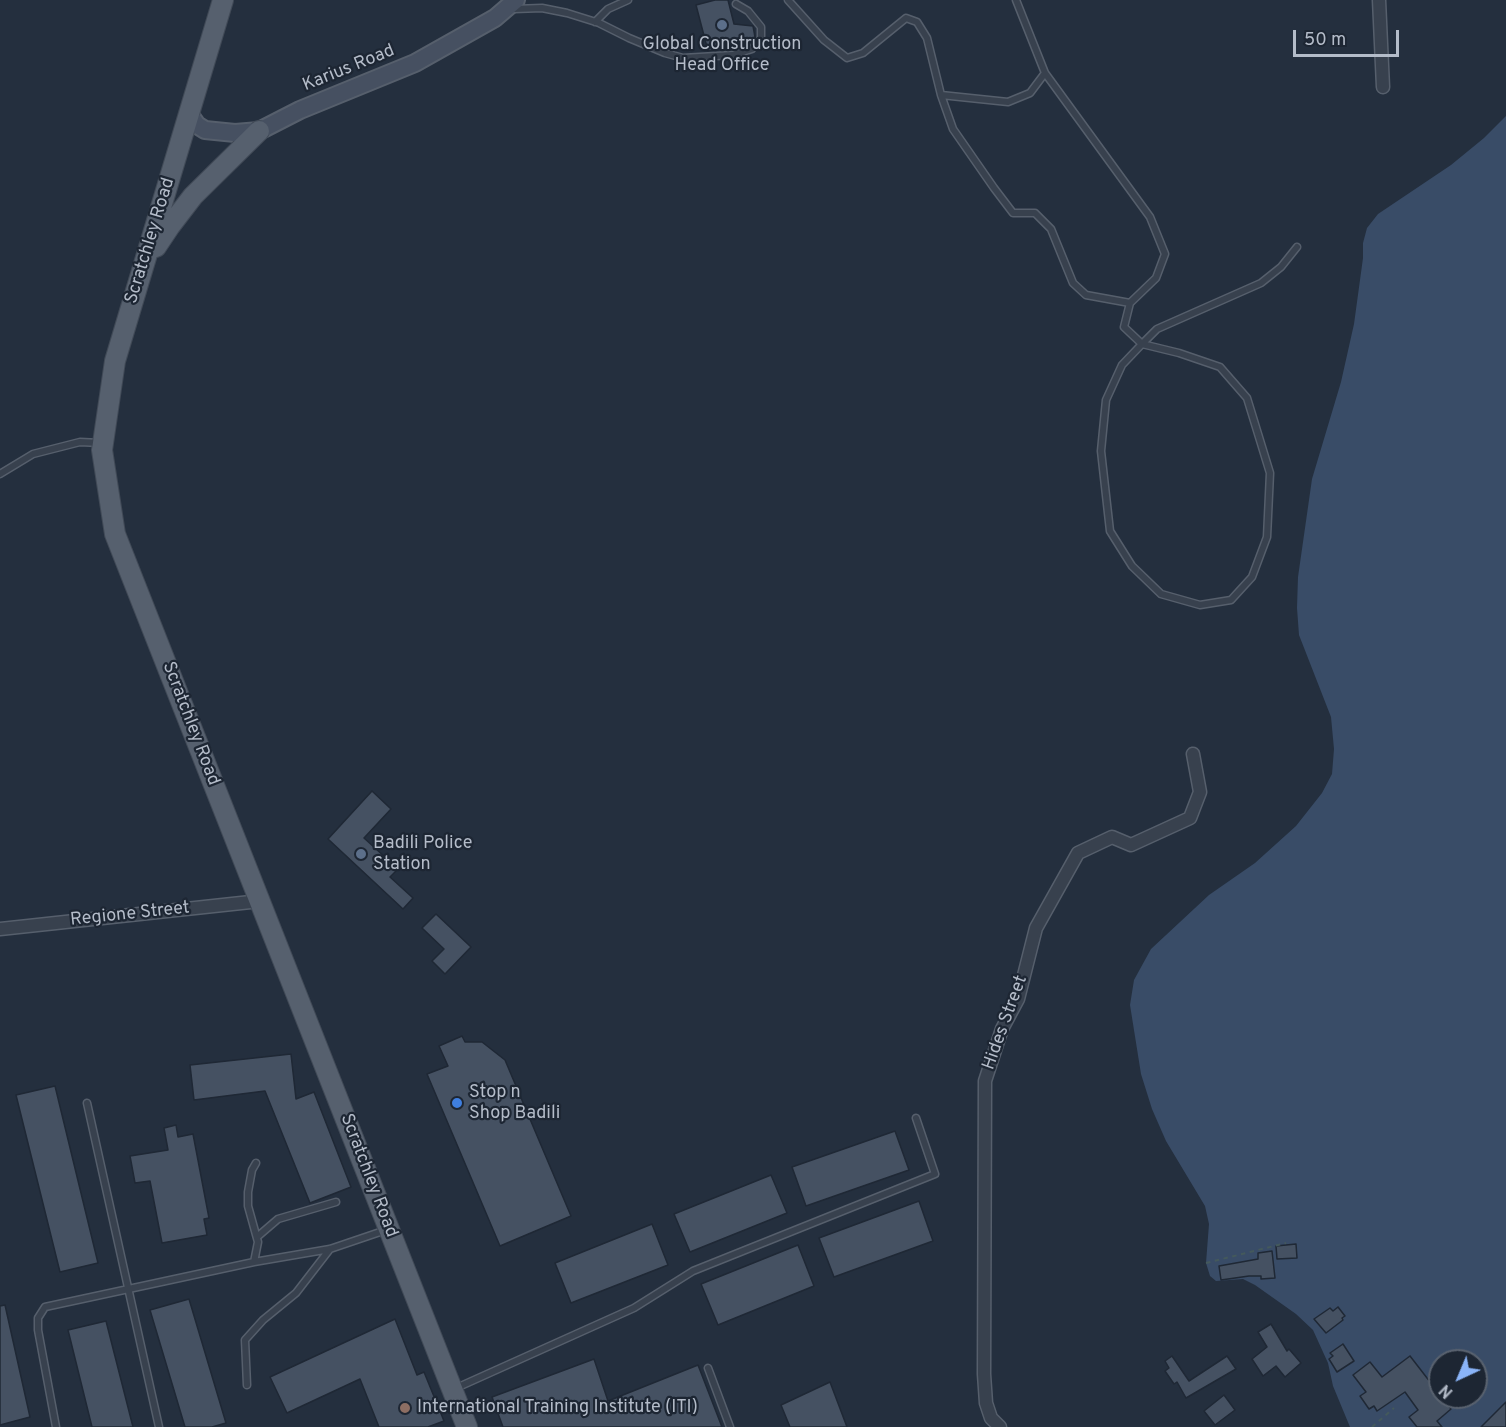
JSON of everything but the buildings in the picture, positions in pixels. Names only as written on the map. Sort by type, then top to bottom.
[{"type":"main road","name":"Scratchley Road","points":[[223,0],[115,361],[102,450],[116,534],[467,1427]]},
{"type":"main road","points":[[143,268],[170,226],[194,196],[259,131]]},
{"type":"street","name":"Karius Road","points":[[190,115],[197,125],[205,129],[235,133],[259,131],[300,110],[415,63],[495,18],[516,0]]},
{"type":"street","points":[[1379,0],[1383,87]]},
{"type":"street","name":"Hides Street","points":[[1000,1427],[991,1418],[986,1403],[984,1374],[985,1081],[1002,1029],[1018,999],[1036,928],[1078,852],[1112,837],[1131,845],[1190,818],[1200,792],[1193,754]]},
{"type":"street","name":"Regione Street","points":[[0,929],[260,901]]},
{"type":"lane","points":[[595,22],[608,9],[628,0]]},
{"type":"lane","points":[[788,0],[824,40],[847,58],[863,53],[906,18],[917,22],[927,38],[941,94],[953,129],[994,189],[1013,213],[1035,213],[1051,228],[1073,283],[1086,295],[1130,303]]},
{"type":"lane","points":[[1016,0],[1045,73],[1150,217],[1165,254],[1156,278],[1130,303],[1124,327],[1142,344],[1179,353],[1220,367],[1247,398],[1270,473],[1267,537],[1252,577],[1231,600],[1200,605],[1161,594],[1132,566],[1110,531],[1101,451],[1106,400],[1122,365],[1142,344],[1157,329],[1261,283],[1281,267],[1297,248]]},
{"type":"lane","points":[[495,18],[511,9],[542,8],[567,13],[595,22],[647,46],[683,58],[734,55],[752,49],[762,38],[761,27],[748,11],[736,4]]},
{"type":"lane","points":[[941,94],[1008,102],[1030,93],[1045,73]]},
{"type":"lane","points":[[0,474],[33,454],[80,442],[102,443]]},
{"type":"lane","points":[[87,1103],[159,1427]]},
{"type":"lane","points":[[452,1390],[634,1308],[693,1271],[935,1174],[916,1118]]},
{"type":"lane","points":[[254,1262],[258,1242],[248,1206],[248,1192],[255,1163]]},
{"type":"lane","points":[[257,1238],[265,1228],[278,1219],[336,1202]]},
{"type":"lane","points":[[56,1427],[38,1330],[39,1313],[50,1305],[254,1262],[330,1249],[389,1229]]},
{"type":"lane","points":[[247,1386],[245,1340],[263,1320],[296,1293],[330,1249]]},
{"type":"lane","points":[[708,1368],[730,1427]]},
{"type":"path","points":[[1206,1263],[1287,1243]]},
{"type":"path","points":[[1372,1427],[1394,1408]]},
{"type":"water","points":[[1506,116],[1506,1427],[1350,1427],[1333,1386],[1328,1363],[1313,1330],[1296,1314],[1255,1285],[1243,1279],[1216,1281],[1210,1276],[1206,1263],[1209,1224],[1205,1206],[1166,1141],[1152,1109],[1141,1074],[1130,1005],[1134,980],[1151,949],[1209,895],[1255,863],[1296,826],[1322,793],[1332,774],[1334,749],[1331,717],[1299,635],[1297,608],[1298,577],[1312,479],[1341,382],[1354,324],[1363,243],[1367,228],[1378,214],[1451,165]]},
{"type":"place","name":"Global Construction Head Office","points":[[722,25]]},
{"type":"place","name":"Badili Police Station","points":[[361,854]]},
{"type":"place","name":"Stop n Shop Badili","points":[[457,1103]]},
{"type":"place","name":"International Training Institute (ITI)","points":[[405,1408]]}]
